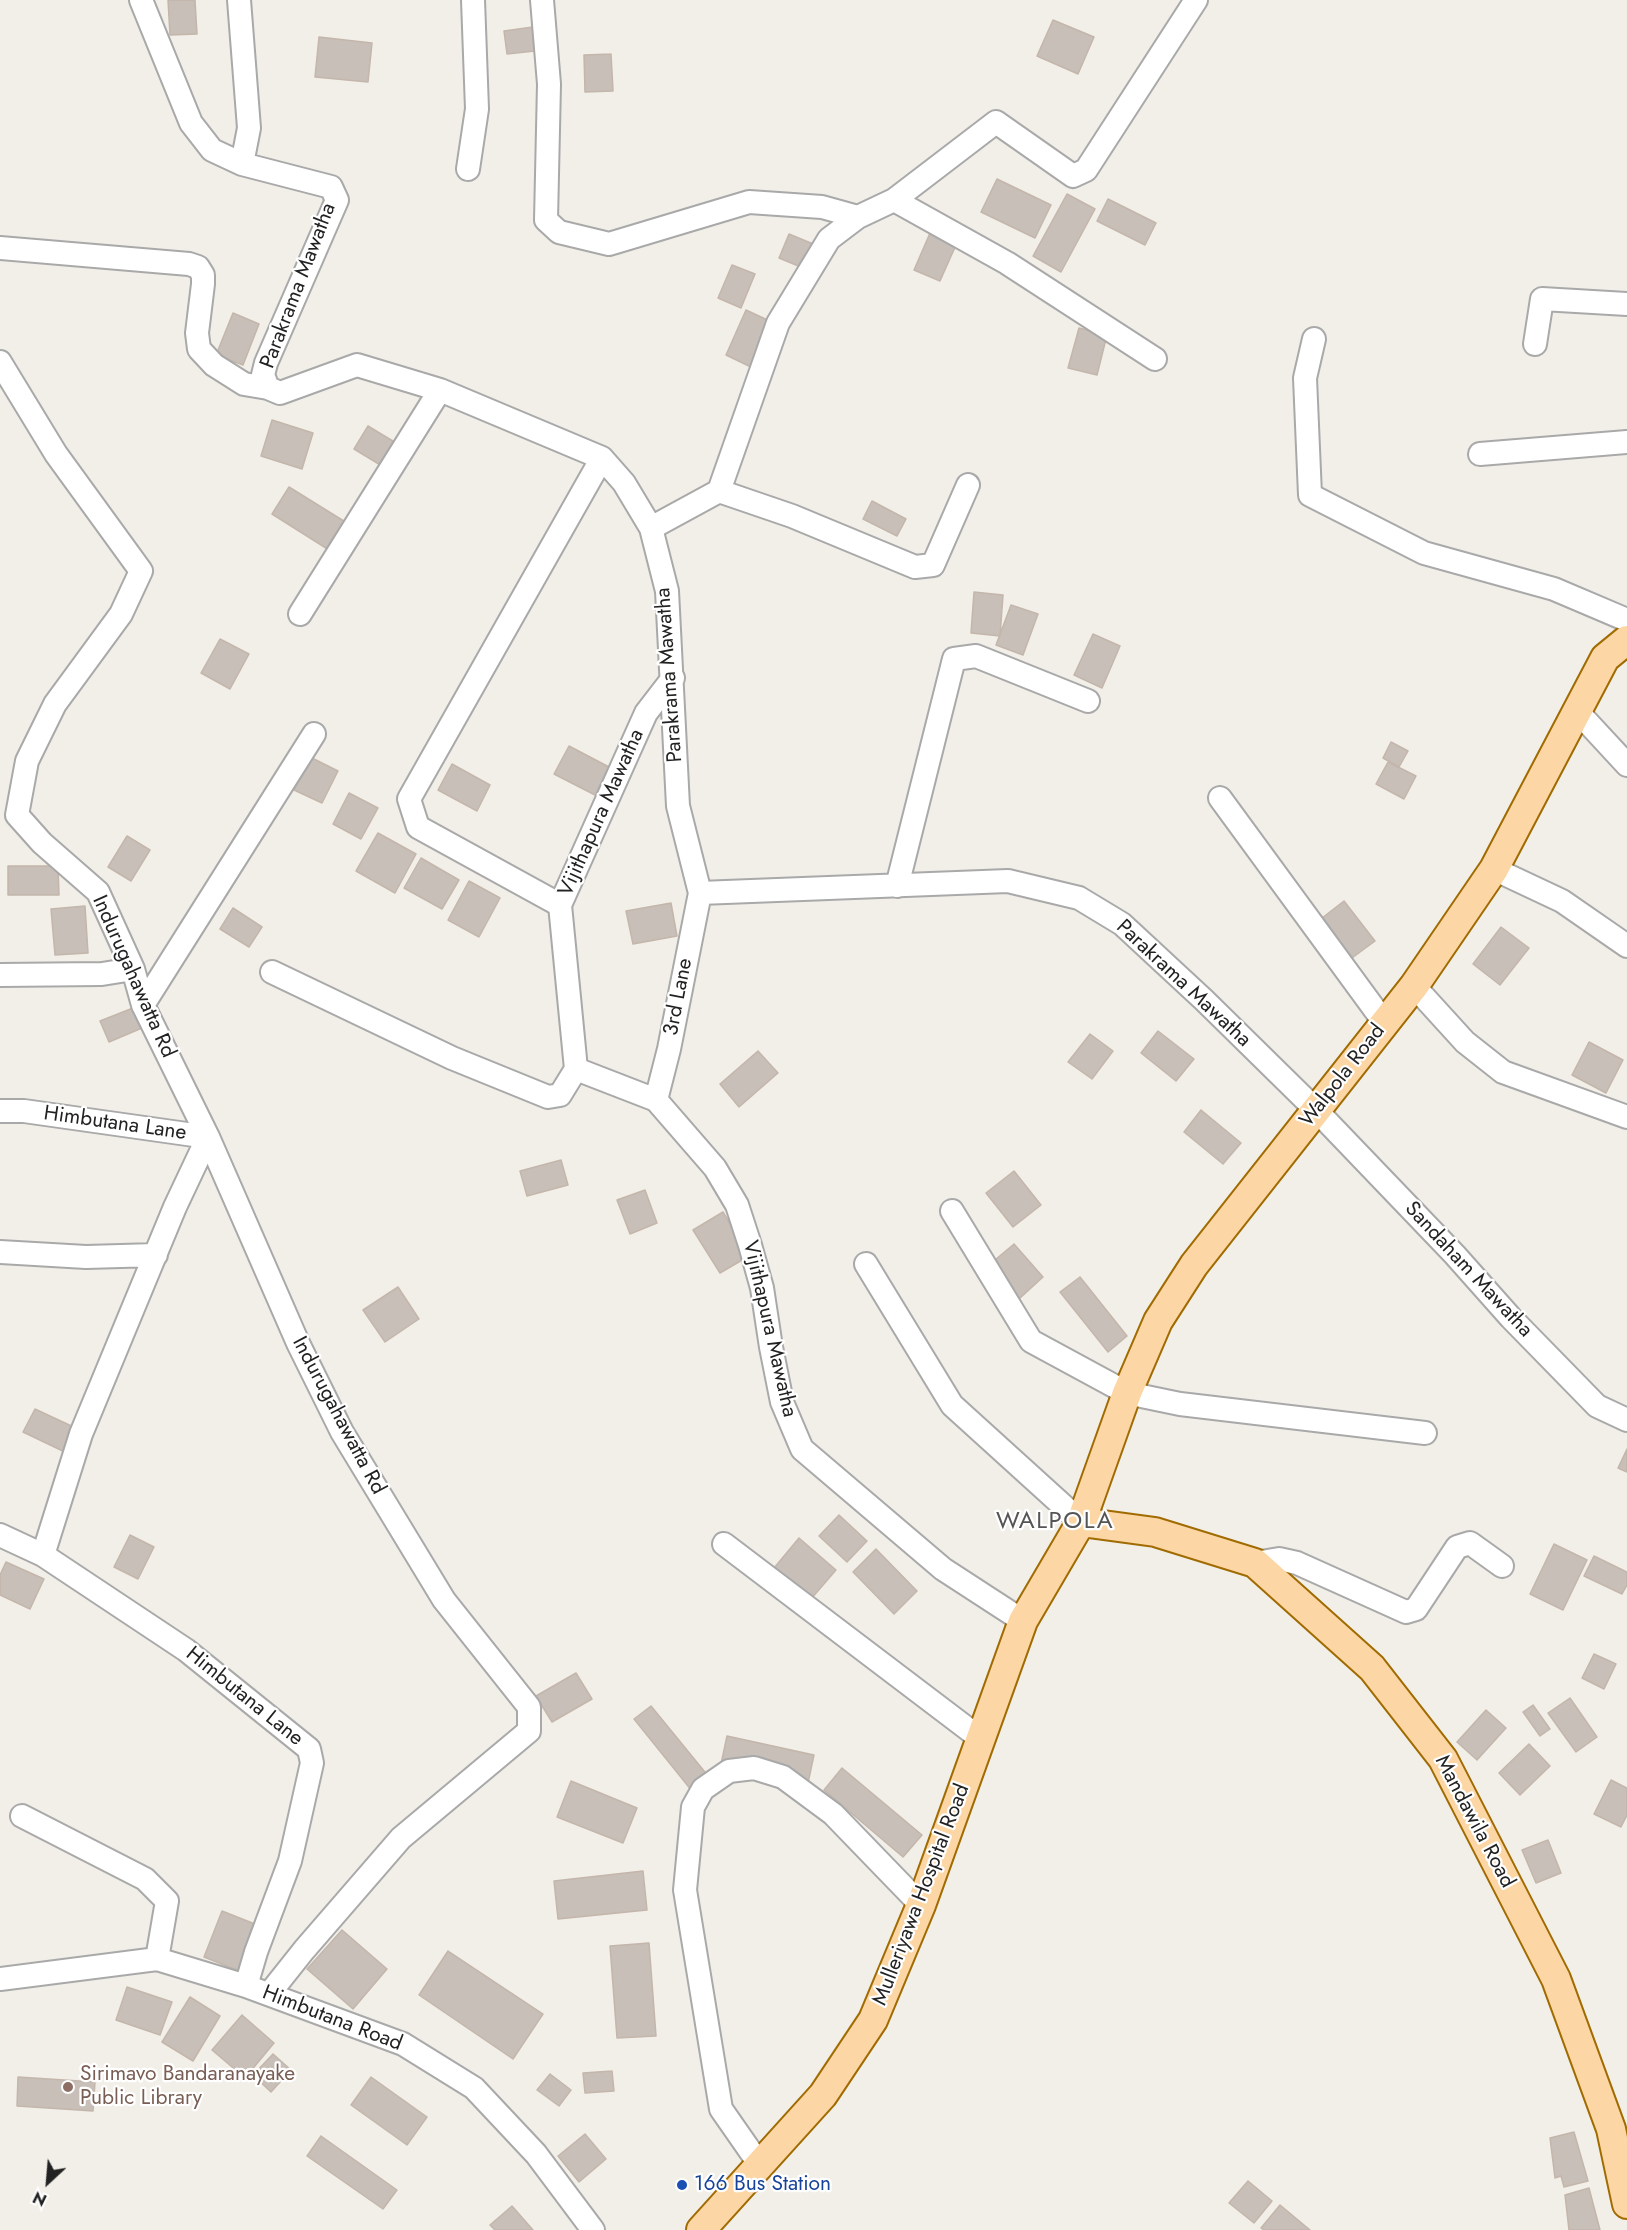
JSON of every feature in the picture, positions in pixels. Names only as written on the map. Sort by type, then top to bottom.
[{"type":"main road","name":"Walpola Road","points":[[1081,1522],[1127,1394],[1158,1321],[1194,1265],[1414,986],[1494,869],[1605,658],[1627,640]]},
{"type":"main road","name":"Mulleriyawa Hospital Road","points":[[701,2230],[823,2095],[873,2020],[921,1905],[1023,1621],[1081,1522]]},
{"type":"main road","name":"Mandawila Road","points":[[1081,1522],[1155,1532],[1255,1563],[1372,1668],[1443,1759],[1556,1979],[1619,2127],[1627,2204]]},
{"type":"street","name":"Parakrama Mawatha","points":[[141,0],[191,123],[212,150],[242,164],[332,187],[337,200],[266,363],[263,375],[268,388],[280,393],[357,365],[440,390],[602,458],[624,483],[651,528],[667,591],[678,806],[700,893],[1008,881],[1079,898],[1122,924],[1204,1000],[1316,1110]]},
{"type":"street","points":[[239,0],[249,128],[242,164]]},
{"type":"street","points":[[468,169],[477,109],[473,0]]},
{"type":"street","points":[[542,0],[549,84],[546,220],[559,232],[609,244],[749,202],[822,207],[858,217]]},
{"type":"street","points":[[651,528],[719,491],[778,323],[829,239],[858,217],[894,200],[996,122],[1073,176],[1086,170],[1196,0]]},
{"type":"street","points":[[894,200],[1007,263],[1155,359]]},
{"type":"street","points":[[0,248],[189,264],[198,267],[203,284],[197,333],[199,349],[214,364],[244,384],[268,388]]},
{"type":"street","points":[[1535,344],[1542,298],[1627,304]]},
{"type":"street","points":[[1314,339],[1305,378],[1310,495],[1424,553],[1554,589],[1627,620]]},
{"type":"street","name":"Indurugahawatta Rd","points":[[0,362],[56,454],[141,571],[121,614],[55,704],[27,761],[17,815],[42,843],[98,891],[133,969],[143,1005],[208,1137],[298,1343],[342,1432],[444,1600],[529,1707],[529,1731],[401,1838],[269,1994]]},
{"type":"street","points":[[300,614],[440,390]]},
{"type":"street","points":[[1480,454],[1627,442]]},
{"type":"street","points":[[560,905],[418,827],[409,799],[602,458]]},
{"type":"street","points":[[719,491],[792,516],[915,567],[933,565],[968,486]]},
{"type":"street","points":[[897,886],[954,659],[976,656],[1088,701]]},
{"type":"street","name":"Vijithapura Mawatha","points":[[673,678],[646,713],[560,905],[576,1069],[656,1100],[715,1168],[736,1205],[762,1288],[782,1402],[802,1449],[943,1569],[1023,1621]]},
{"type":"street","points":[[1577,711],[1627,765]]},
{"type":"street","points":[[143,1005],[314,734]]},
{"type":"street","points":[[1220,798],[1384,1022]]},
{"type":"street","points":[[1494,869],[1562,901],[1627,946]]},
{"type":"street","name":"3rd Lane","points":[[656,1100],[669,1049],[700,893]]},
{"type":"street","points":[[0,975],[102,974],[133,969]]},
{"type":"street","points":[[272,972],[452,1058],[548,1097],[560,1095],[576,1069]]},
{"type":"street","points":[[1414,986],[1465,1042],[1503,1072],[1627,1117]]},
{"type":"street","name":"Sandaham Mawatha","points":[[1316,1110],[1597,1406],[1627,1420]]},
{"type":"street","name":"Himbutana Lane","points":[[0,1111],[24,1111],[208,1137],[175,1207],[81,1434],[43,1555]]},
{"type":"street","points":[[952,1211],[1031,1341],[1127,1394],[1180,1404],[1425,1433]]},
{"type":"street","points":[[0,1252],[86,1257],[156,1255]]},
{"type":"street","points":[[866,1264],[952,1405],[1081,1522]]},
{"type":"street","name":"Himbutana Lane","points":[[0,1535],[43,1555],[186,1650],[309,1749],[312,1763],[290,1861],[256,1952],[246,1986]]},
{"type":"street","points":[[1255,1563],[1279,1559],[1297,1563],[1406,1612],[1416,1609],[1457,1548],[1470,1543],[1502,1566]]},
{"type":"street","points":[[724,1544],[981,1739]]},
{"type":"street","points":[[760,2164],[721,2109],[685,1890],[693,1807],[704,1789],[729,1771],[754,1768],[783,1777],[833,1814],[921,1905]]},
{"type":"street","points":[[22,1816],[145,1879],[166,1900],[157,1959]]},
{"type":"street","name":"Himbutana Road","points":[[0,1980],[157,1959],[246,1986],[403,2044],[474,2088],[536,2154],[592,2230]]},
{"type":"building","points":[[168,0],[195,0],[197,34],[170,35]]},
{"type":"building","points":[[1053,20],[1094,37],[1078,74],[1037,56]]},
{"type":"building","points":[[540,26],[544,50],[507,54],[504,31]]},
{"type":"building","points":[[319,37],[372,43],[368,82],[315,77]]},
{"type":"building","points":[[611,54],[613,91],[585,92],[584,55]]},
{"type":"building","points":[[997,179],[1051,205],[1035,238],[981,212]]},
{"type":"building","points":[[1067,194],[1095,209],[1061,272],[1033,256]]},
{"type":"building","points":[[1108,199],[1156,223],[1145,245],[1097,221]]},
{"type":"building","points":[[930,233],[956,245],[940,281],[914,270]]},
{"type":"building","points":[[789,234],[818,246],[808,270],[779,258]]},
{"type":"building","points":[[732,265],[755,274],[741,308],[718,298]]},
{"type":"building","points":[[746,310],[774,323],[753,368],[726,355]]},
{"type":"building","points":[[233,313],[259,324],[243,365],[216,355]]},
{"type":"building","points":[[1079,328],[1107,335],[1097,375],[1068,368]]},
{"type":"building","points":[[272,420],[313,433],[302,469],[261,456]]},
{"type":"building","points":[[368,426],[401,446],[387,469],[354,449]]},
{"type":"building","points":[[289,487],[347,523],[329,550],[272,514]]},
{"type":"building","points":[[872,501],[906,519],[897,536],[863,519]]},
{"type":"building","points":[[974,592],[1003,595],[1000,636],[971,633]]},
{"type":"building","points":[[1011,605],[1038,614],[1023,655],[996,645]]},
{"type":"building","points":[[1093,634],[1120,646],[1102,688],[1074,675]]},
{"type":"building","points":[[220,639],[249,654],[230,689],[201,673]]},
{"type":"building","points":[[1391,742],[1408,751],[1399,767],[1383,758]]},
{"type":"building","points":[[569,746],[609,767],[595,795],[554,774]]},
{"type":"building","points":[[310,757],[338,771],[322,803],[294,790]]},
{"type":"building","points":[[1388,762],[1416,776],[1404,799],[1376,784]]},
{"type":"building","points":[[452,764],[490,785],[477,811],[438,790]]},
{"type":"building","points":[[349,793],[378,808],[361,839],[333,824]]},
{"type":"building","points":[[378,833],[416,854],[395,893],[356,871]]},
{"type":"building","points":[[127,836],[150,850],[131,881],[108,867]]},
{"type":"building","points":[[421,858],[459,880],[442,909],[404,888]]},
{"type":"building","points":[[8,866],[58,866],[59,895],[8,895]]},
{"type":"building","points":[[469,881],[500,898],[479,937],[448,920]]},
{"type":"building","points":[[1344,901],[1375,941],[1352,958],[1322,918]]},
{"type":"building","points":[[671,903],[677,936],[633,944],[626,911]]},
{"type":"building","points":[[85,906],[88,953],[55,955],[51,909]]},
{"type":"building","points":[[233,908],[262,927],[249,947],[220,929]]},
{"type":"building","points":[[1501,927],[1529,948],[1500,985],[1473,964]]},
{"type":"building","points":[[133,1008],[142,1028],[109,1042],[100,1021]]},
{"type":"building","points":[[1158,1031],[1194,1059],[1176,1081],[1141,1053]]},
{"type":"building","points":[[1090,1034],[1113,1051],[1092,1079],[1068,1062]]},
{"type":"building","points":[[1589,1042],[1623,1060],[1606,1093],[1572,1075]]},
{"type":"building","points":[[758,1051],[778,1073],[739,1107],[720,1084]]},
{"type":"building","points":[[1201,1110],[1241,1143],[1223,1164],[1184,1132]]},
{"type":"building","points":[[561,1160],[568,1185],[527,1196],[520,1171]]},
{"type":"building","points":[[1014,1171],[1041,1205],[1013,1227],[986,1193]]},
{"type":"building","points":[[645,1190],[657,1223],[630,1234],[617,1200]]},
{"type":"building","points":[[723,1212],[749,1256],[720,1273],[693,1230]]},
{"type":"building","points":[[1014,1244],[1043,1277],[1019,1299],[989,1265]]},
{"type":"building","points":[[1080,1277],[1127,1336],[1108,1352],[1060,1292]]},
{"type":"building","points":[[398,1287],[419,1319],[385,1342],[363,1310]]},
{"type":"building","points":[[35,1409],[80,1430],[69,1454],[23,1432]]},
{"type":"building","points":[[1627,1449],[1627,1472],[1618,1468]]},
{"type":"building","points":[[839,1515],[867,1541],[847,1562],[819,1536]]},
{"type":"building","points":[[130,1535],[154,1547],[138,1579],[114,1567]]},
{"type":"building","points":[[799,1538],[836,1570],[811,1599],[774,1568]]},
{"type":"building","points":[[1554,1544],[1587,1560],[1563,1610],[1530,1594]]},
{"type":"building","points":[[876,1549],[917,1591],[894,1614],[853,1572]]},
{"type":"building","points":[[1594,1556],[1627,1572],[1627,1585],[1622,1594],[1584,1576]]},
{"type":"building","points":[[6,1562],[44,1579],[30,1609],[0,1595],[0,1575]]},
{"type":"building","points":[[1594,1654],[1616,1664],[1604,1689],[1582,1678]]},
{"type":"building","points":[[576,1673],[592,1699],[552,1722],[536,1696]]},
{"type":"building","points":[[1570,1698],[1597,1737],[1576,1752],[1548,1713]]},
{"type":"building","points":[[1533,1705],[1550,1729],[1540,1736],[1523,1712]]},
{"type":"building","points":[[651,1706],[709,1777],[692,1791],[634,1719]]},
{"type":"building","points":[[1486,1710],[1506,1728],[1477,1760],[1457,1742]]},
{"type":"building","points":[[727,1736],[814,1755],[808,1783],[721,1764]]},
{"type":"building","points":[[1529,1744],[1550,1766],[1520,1795],[1499,1773]]},
{"type":"building","points":[[842,1768],[922,1835],[903,1857],[824,1790]]},
{"type":"building","points":[[1611,1780],[1627,1788],[1627,1815],[1621,1827],[1594,1814]]},
{"type":"building","points":[[571,1781],[637,1808],[623,1843],[557,1817]]},
{"type":"building","points":[[1548,1840],[1561,1873],[1536,1883],[1522,1850]]},
{"type":"building","points":[[643,1871],[647,1910],[558,1919],[554,1881]]},
{"type":"building","points":[[222,1911],[265,1928],[247,1974],[204,1957]]},
{"type":"building","points":[[342,1930],[387,1969],[353,2009],[307,1969]]},
{"type":"building","points":[[649,1943],[656,2036],[617,2038],[610,1946]]},
{"type":"building","points":[[448,1951],[543,2014],[513,2059],[419,1995]]},
{"type":"building","points":[[127,1987],[172,2002],[160,2035],[116,2020]]},
{"type":"building","points":[[190,1997],[220,2016],[193,2061],[162,2042]]},
{"type":"building","points":[[242,2015],[274,2043],[245,2078],[212,2050]]},
{"type":"building","points":[[273,2054],[291,2070],[271,2092],[253,2075]]},
{"type":"building","points":[[612,2071],[614,2091],[585,2093],[583,2073]]},
{"type":"building","points":[[550,2074],[571,2090],[559,2106],[537,2090]]},
{"type":"building","points":[[18,2077],[95,2082],[93,2111],[17,2106]]},
{"type":"building","points":[[371,2077],[427,2117],[407,2145],[351,2105]]},
{"type":"building","points":[[1574,2132],[1588,2181],[1564,2187],[1561,2176],[1555,2178],[1550,2138]]},
{"type":"building","points":[[585,2134],[606,2159],[579,2182],[558,2156]]},
{"type":"building","points":[[321,2136],[397,2190],[383,2209],[307,2156]]},
{"type":"building","points":[[1248,2181],[1272,2201],[1254,2223],[1229,2203]]},
{"type":"building","points":[[1589,2188],[1600,2230],[1569,2230],[1565,2195]]},
{"type":"building","points":[[1280,2205],[1310,2230],[1264,2230],[1261,2228]]},
{"type":"building","points":[[512,2206],[533,2230],[495,2230],[490,2225]]},
{"type":"place","name":"Sirimavo Bandaranayake Public Library","points":[[68,2087]]},
{"type":"place","name":"166 Bus Station","points":[[682,2185]]},
{"type":"district","name":"WALPOLA","points":[[1055,1522]]}]
